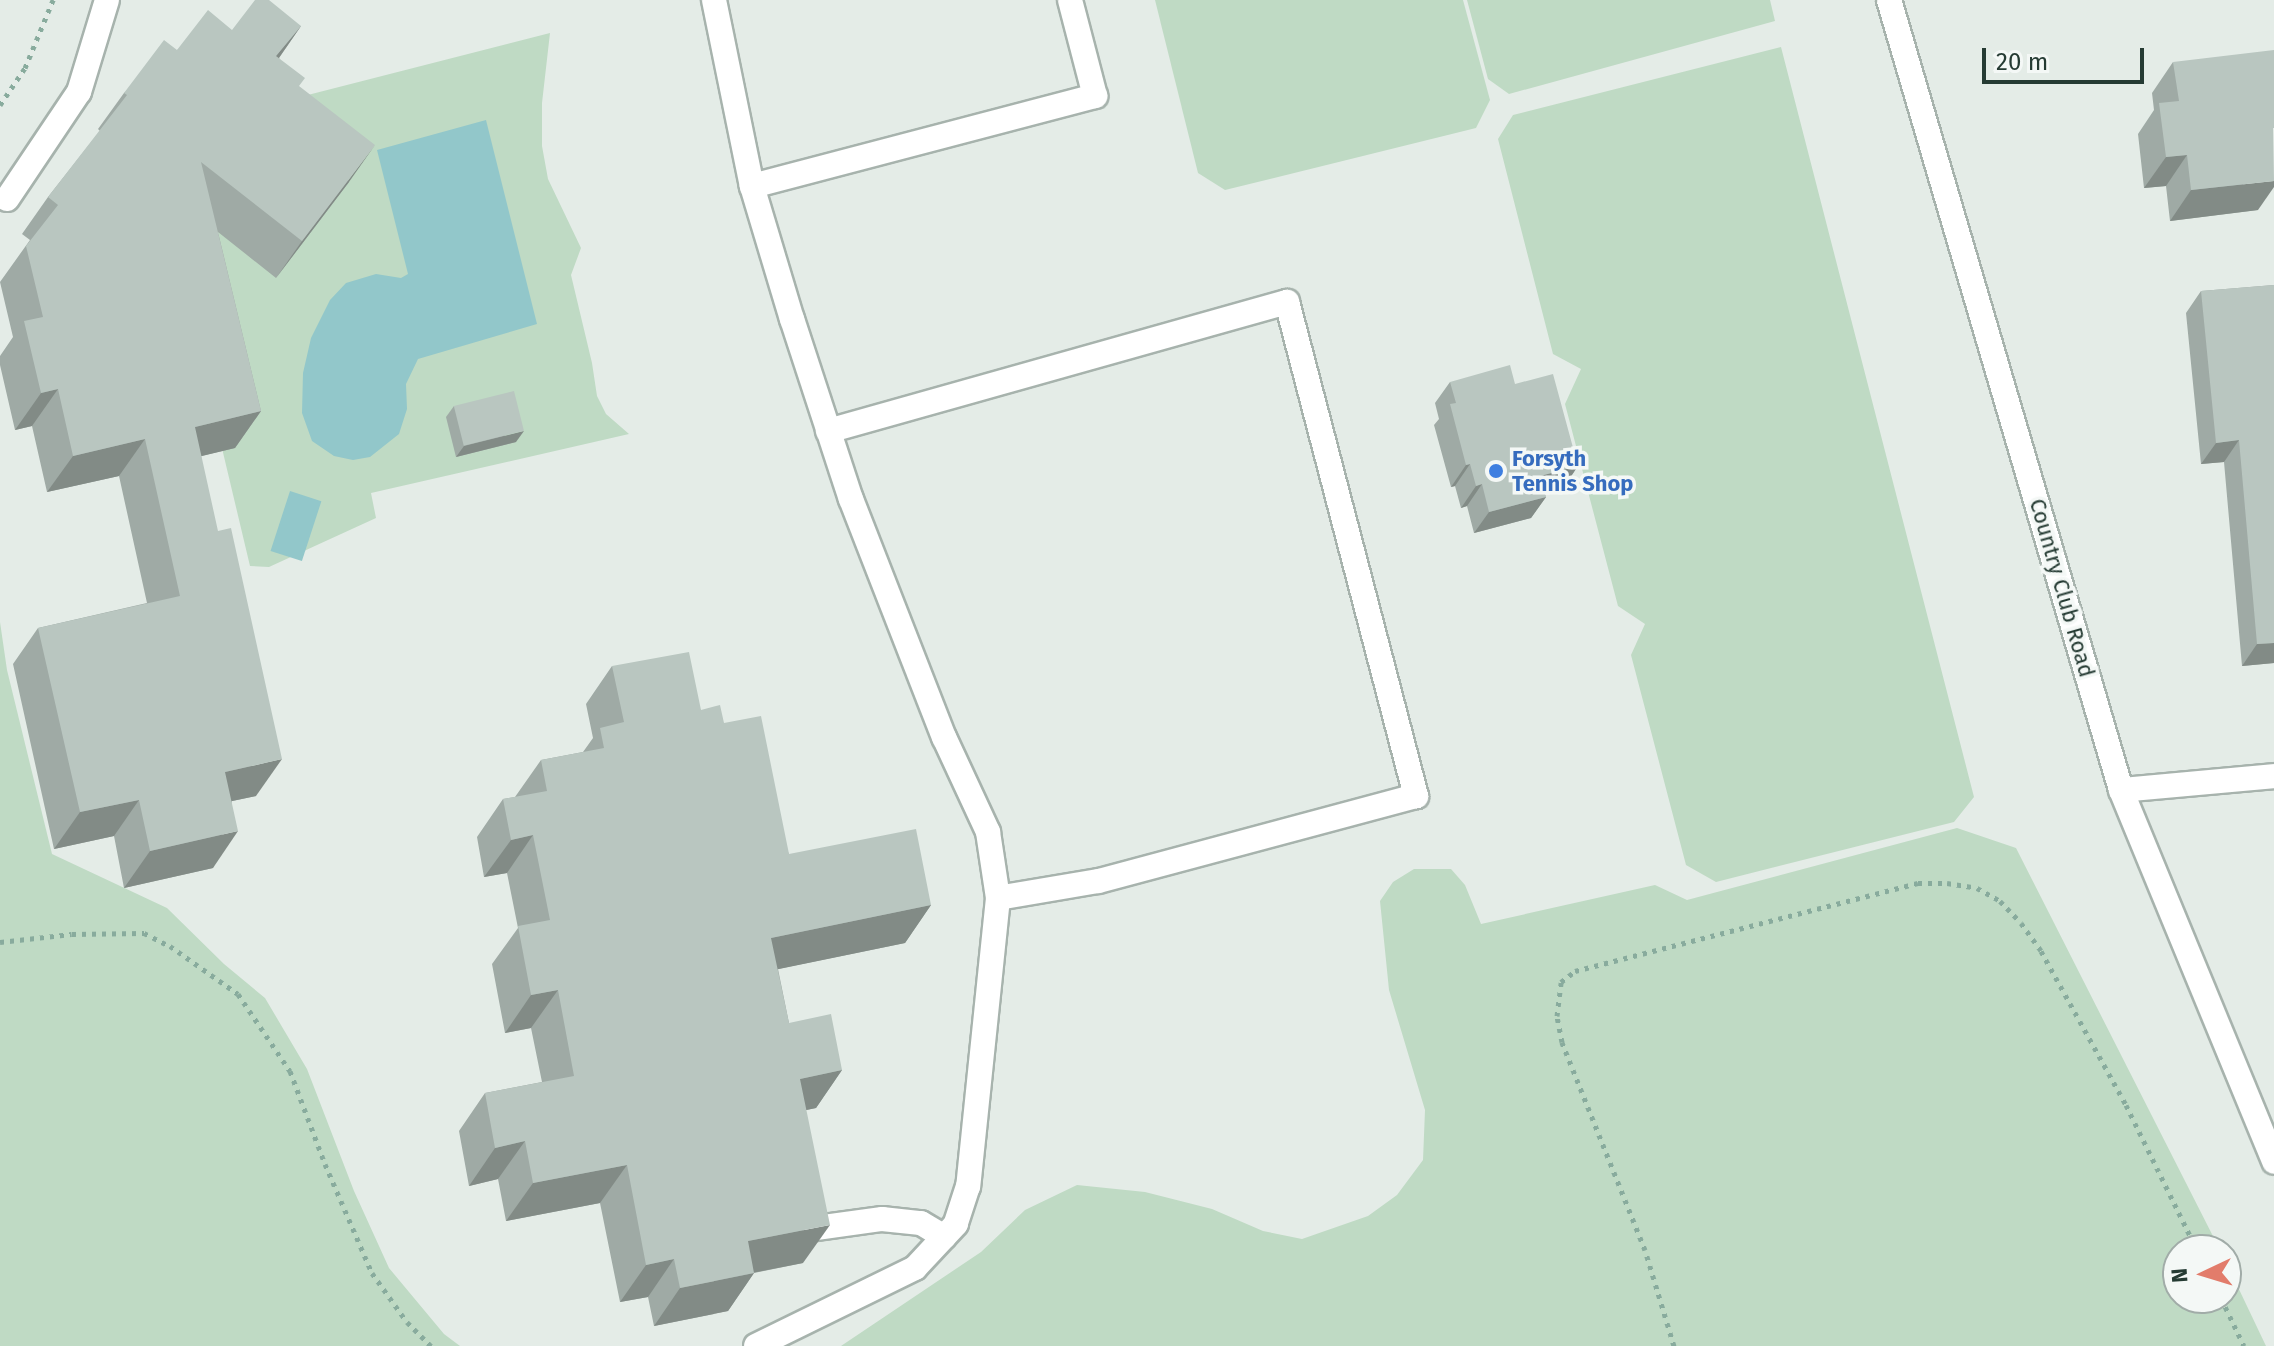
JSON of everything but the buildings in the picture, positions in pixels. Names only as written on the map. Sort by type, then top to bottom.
[{"type":"main road","points":[[7,199],[79,92],[107,0]]},
{"type":"main road","points":[[714,0],[752,186],[828,431],[944,737],[988,832],[998,898],[968,1186],[956,1224],[915,1268],[756,1346]]},
{"type":"main road","points":[[752,186],[1095,96],[1070,0]]},
{"type":"main road","name":"Country Club Road","points":[[1889,0],[2121,790],[2274,1162]]},
{"type":"main road","points":[[828,431],[1287,302],[1416,796],[1098,881],[998,898]]},
{"type":"main road","points":[[2121,790],[2274,776]]},
{"type":"main road","points":[[809,1229],[882,1219],[921,1223],[944,1237]]},
{"type":"path","points":[[0,105],[25,68],[53,0]]},
{"type":"path","points":[[1674,1346],[1645,1250],[1562,1042],[1557,1016],[1561,982],[1575,971],[1918,883],[1947,883],[1977,888],[2000,901],[2021,923],[2041,951],[2126,1105],[2189,1234]]},
{"type":"path","points":[[0,942],[72,934],[144,933],[170,946],[238,994],[290,1071],[325,1164],[372,1273],[407,1322],[431,1346]]},
{"type":"path","points":[[2229,1314],[2244,1346]]},
{"type":"green space","points":[[1155,0],[1463,0],[1490,100],[1476,128],[1225,190],[1198,173]]},
{"type":"green space","points":[[1467,0],[1770,0],[1775,21],[1509,94],[1488,79]]},
{"type":"green space","points":[[550,33],[542,103],[542,146],[548,179],[581,248],[571,275],[597,396],[606,414],[629,434],[371,493],[376,518],[269,567],[250,566],[182,280],[219,234],[198,218],[296,98]]},
{"type":"green space","points":[[1781,47],[1974,797],[1954,822],[1716,882],[1686,865],[1631,655],[1645,624],[1618,606],[1565,404],[1581,369],[1553,354],[1498,139],[1513,115]]},
{"type":"green space","points":[[0,622],[7,670],[52,854],[167,908],[224,964],[265,998],[307,1069],[354,1191],[389,1268],[444,1334],[460,1346],[0,1346]]},
{"type":"green space","points":[[1957,828],[2016,848],[2212,1234],[2162,1234],[2162,1314],[2242,1314],[2242,1296],[2266,1346],[841,1346],[981,1252],[1025,1210],[1077,1185],[1145,1192],[1212,1209],[1263,1231],[1302,1239],[1368,1216],[1397,1195],[1423,1160],[1425,1110],[1389,990],[1380,901],[1393,882],[1414,869],[1451,869],[1465,885],[1481,924],[1655,885],[1687,900]]},
{"type":"water","points":[[486,120],[537,324],[418,359],[406,384],[407,409],[399,434],[370,457],[353,460],[334,456],[312,441],[302,413],[303,373],[311,338],[330,300],[346,283],[376,274],[401,278],[408,274],[377,150]]},
{"type":"water","points":[[290,491],[321,501],[302,561],[271,551]]},
{"type":"place","name":"Forsyth Tennis Shop","points":[[1496,471]]}]
